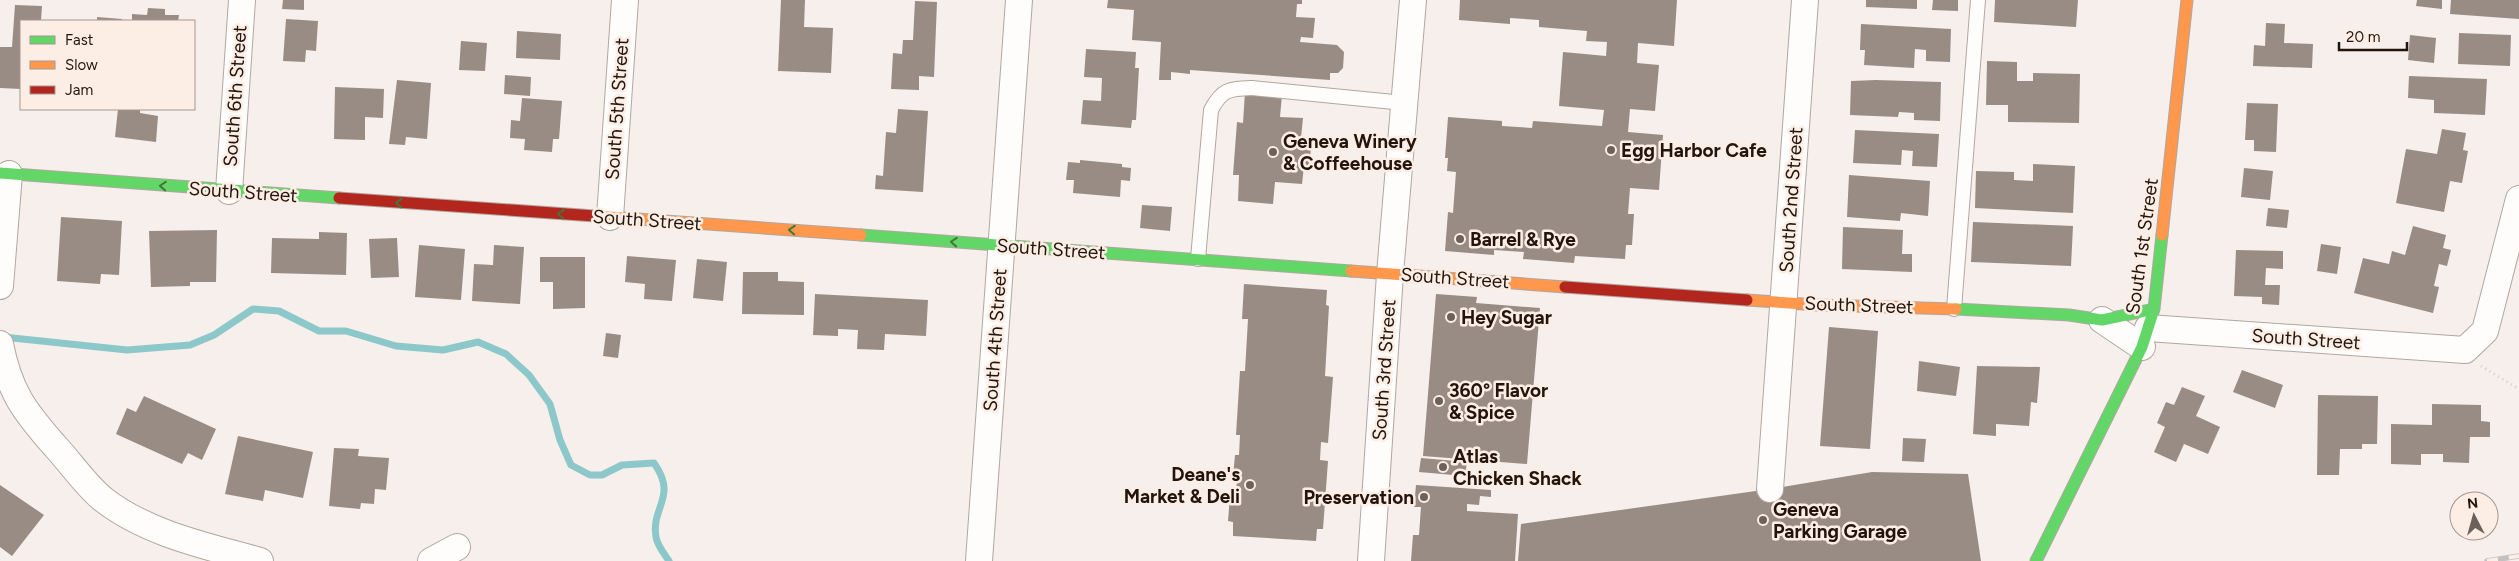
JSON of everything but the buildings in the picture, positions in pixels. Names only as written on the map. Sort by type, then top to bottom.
[{"type":"street","name":"South 6th Street","points":[[229,191],[242,0]]},
{"type":"street","name":"South 5th Street","points":[[610,218],[625,0]]},
{"type":"street","name":"South 4th Street","points":[[979,561],[1019,0]]},
{"type":"street","name":"South 3rd Street","points":[[1371,561],[1390,274],[1413,0]]},
{"type":"street","name":"South 2nd Street","points":[[1770,489],[1805,0]]},
{"type":"street","name":"South 1st Street","points":[[2036,561],[2148,328],[2187,0]]},
{"type":"street","name":"South Street","points":[[4,173],[229,191],[1784,302],[2068,315],[2148,328],[2470,355]]},
{"type":"street","points":[[0,286],[4,173]]},
{"type":"street","points":[[2470,355],[2484,331],[2519,199]]},
{"type":"street","name":"South Street","points":[[2102,320],[2148,328]]},
{"type":"street","points":[[0,344],[5,372],[28,415],[103,500],[151,527],[203,545],[260,561]]},
{"type":"street","points":[[431,561],[457,547]]},
{"type":"lane","points":[[1954,309],[1978,0]]},
{"type":"lane","points":[[1198,259],[1211,110],[1219,95],[1236,89],[1252,88],[1404,103]]},
{"type":"path","points":[[2470,355],[2481,366],[2519,389]]},
{"type":"waterway","points":[[3,337],[127,350],[190,345],[214,335],[253,309],[279,311],[319,331],[346,331],[396,346],[443,350],[478,342],[506,354],[529,375],[550,404],[560,440],[571,465],[590,475],[602,475],[622,465],[654,463],[664,485],[664,493],[655,526],[656,537],[659,547],[669,561]]},
{"type":"railway","points":[[2487,561],[2519,556]]},
{"type":"traffic: fast","points":[[0,173],[339,198]]},
{"type":"traffic: fast","points":[[861,235],[1351,271]]},
{"type":"traffic: fast","points":[[2036,561],[2142,347],[2154,309],[2162,235]]},
{"type":"traffic: fast","points":[[1956,309],[2069,315],[2102,320],[2154,309]]},
{"type":"traffic: slow","points":[[2162,235],[2187,0]]},
{"type":"traffic: slow","points":[[595,216],[861,235]]},
{"type":"traffic: slow","points":[[1351,271],[1565,287]]},
{"type":"traffic: slow","points":[[1747,300],[1818,305],[1956,309]]},
{"type":"traffic: jam","points":[[339,198],[595,216]]},
{"type":"traffic: jam","points":[[1565,287],[1747,300]]},
{"type":"place","name":"Egg Harbor Cafe","points":[[1611,150]]},
{"type":"place","name":"Geneva Winery & Coffeehouse","points":[[1273,152]]},
{"type":"place","name":"Barrel & Rye","points":[[1460,239]]},
{"type":"place","name":"Hey Sugar","points":[[1451,317]]},
{"type":"place","name":"360° Flavor & Spice","points":[[1439,401]]},
{"type":"place","name":"Atlas Chicken Shack","points":[[1443,467]]},
{"type":"place","name":"Deane's Market & Deli","points":[[1250,485]]},
{"type":"place","name":"Preservation","points":[[1424,497]]},
{"type":"place","name":"Geneva Parking Garage","points":[[1763,520]]}]
